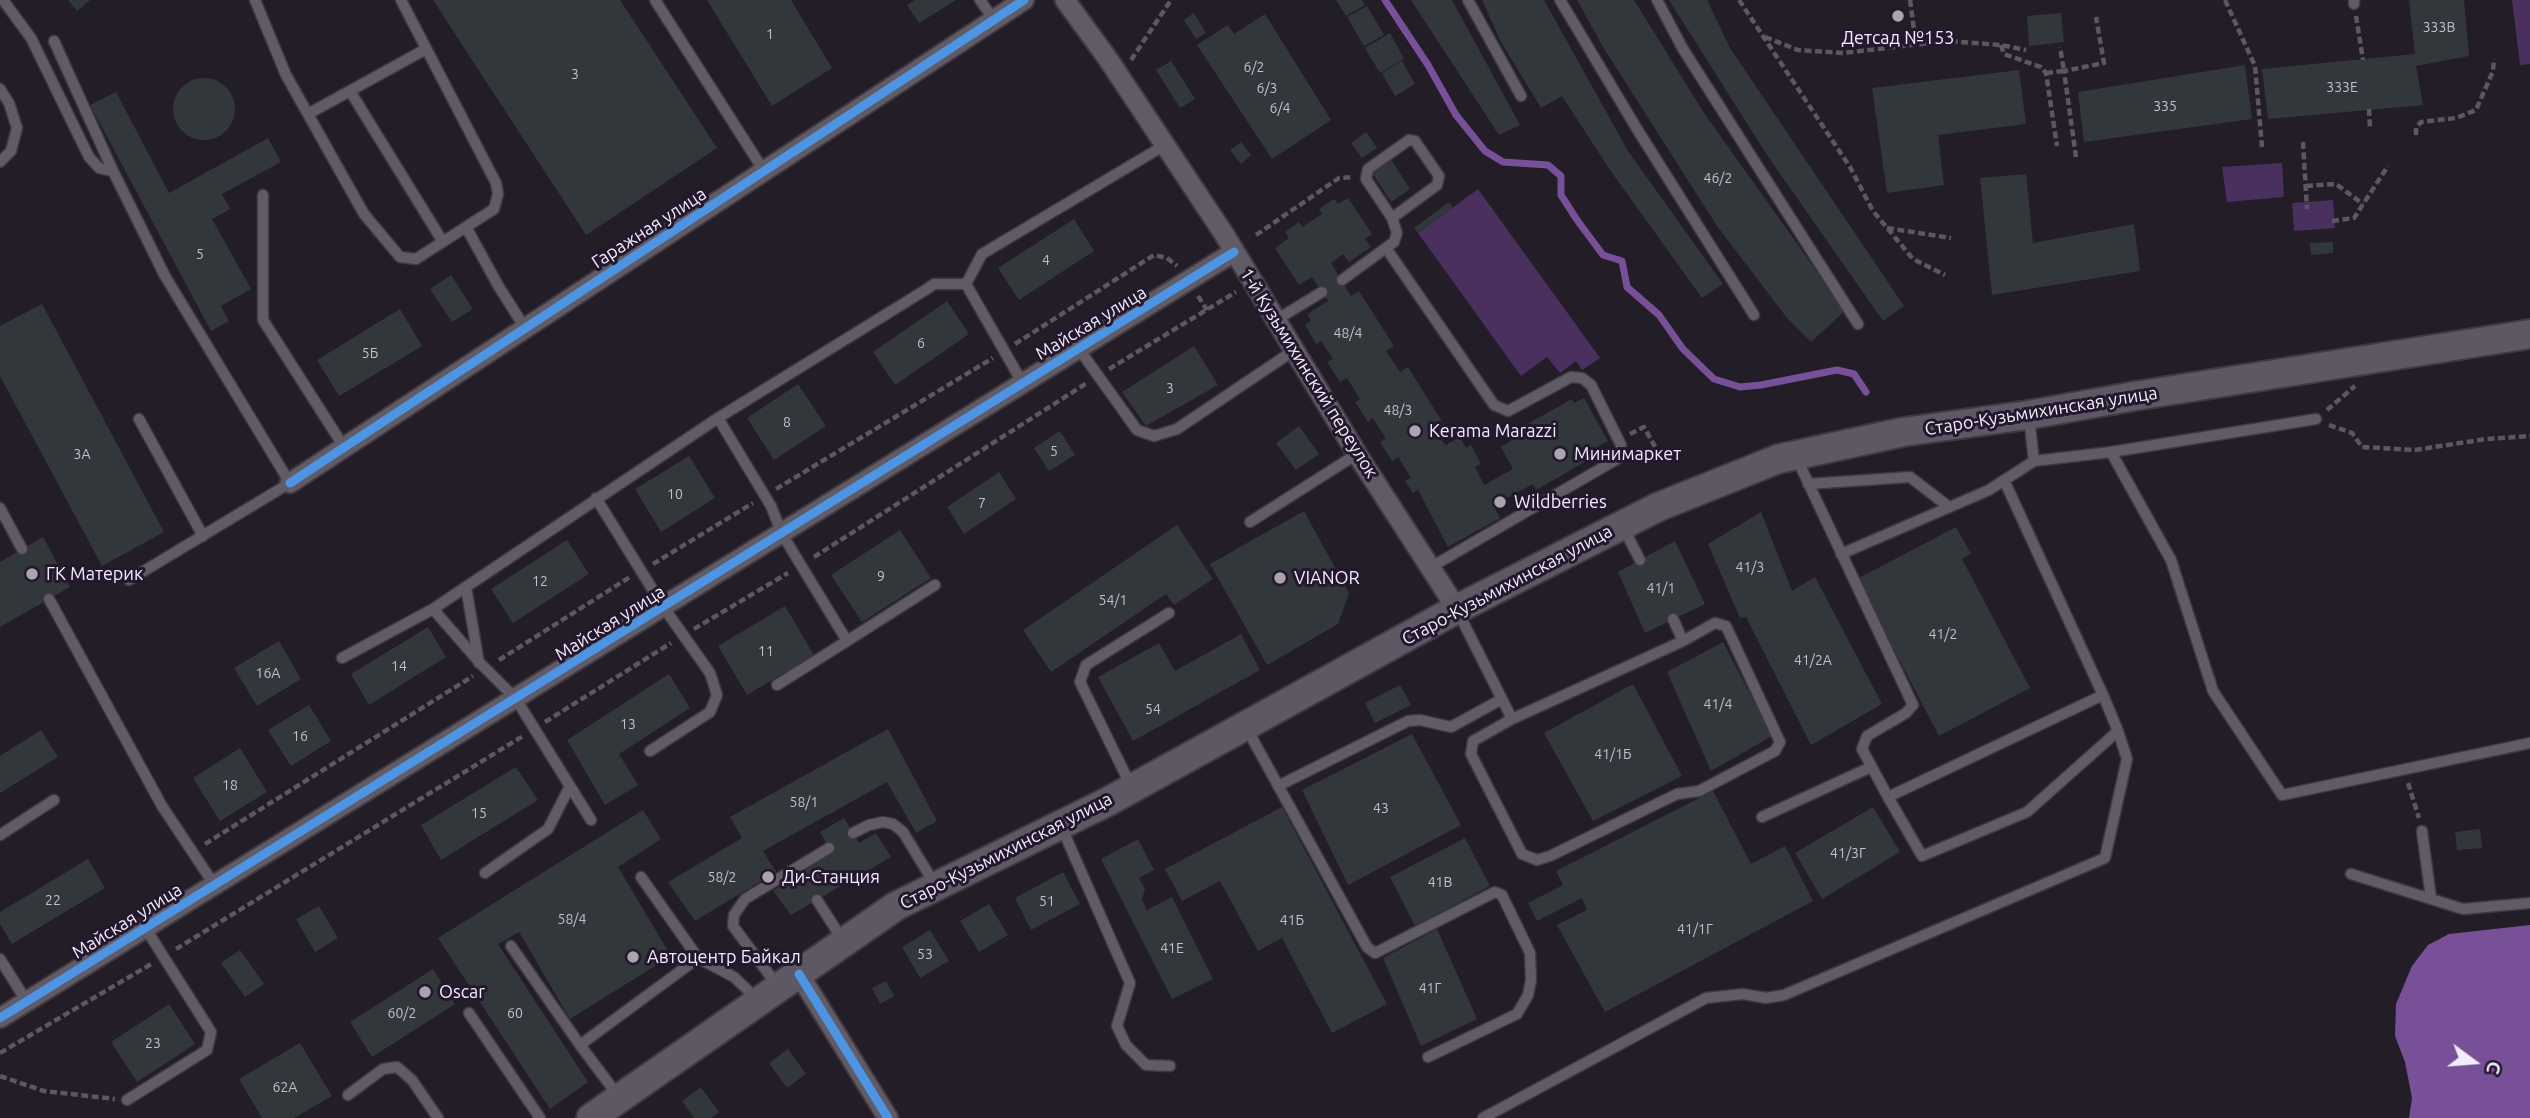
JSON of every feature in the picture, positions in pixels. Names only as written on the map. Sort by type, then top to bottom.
[{"type":"main road","name":"Старо-Кузьмихинская улица","points":[[590,1118],[896,906],[1132,788],[1457,609],[1670,502],[1778,459],[1903,432],[2028,415],[2530,334]]},
{"type":"street","name":"Гаражная улица","points":[[290,482],[1024,0]]},
{"type":"street","name":"1-й Кузьмихинский переулок","points":[[1065,0],[1108,59],[1234,252],[1357,454],[1457,609]]},
{"type":"street","name":"Майская улица","points":[[0,1018],[1234,252]]},
{"type":"street","points":[[779,987],[888,1118]]},
{"type":"lane","points":[[3,0],[31,38],[89,157],[99,168],[113,171]]},
{"type":"lane","points":[[255,0],[286,75],[364,214],[400,257],[416,259],[494,209],[498,194],[496,183],[401,0]]},
{"type":"lane","points":[[655,0],[764,171]]},
{"type":"lane","points":[[979,0],[994,20]]},
{"type":"lane","points":[[1468,0],[1521,96]]},
{"type":"lane","points":[[1560,0],[1754,315]]},
{"type":"lane","points":[[1657,0],[1683,49],[1858,324]]},
{"type":"lane","points":[[54,41],[113,171],[165,276],[290,482],[129,580]]},
{"type":"lane","points":[[308,114],[426,49]]},
{"type":"lane","points":[[0,89],[9,103],[17,128],[11,151],[0,162]]},
{"type":"lane","points":[[350,91],[443,242]]},
{"type":"lane","points":[[1342,280],[1394,242],[1396,233],[1392,218],[1366,179],[1368,169],[1409,140],[1415,141],[1439,176],[1437,186],[1392,218]]},
{"type":"lane","points":[[967,284],[982,254],[1165,145]]},
{"type":"lane","points":[[262,195],[263,320],[344,447]]},
{"type":"lane","points":[[466,227],[525,328]]},
{"type":"lane","points":[[1386,248],[1494,405],[1508,411],[1571,377],[1582,379],[1591,385],[1621,445],[1619,458],[1431,568]]},
{"type":"lane","points":[[342,657],[433,609],[718,418],[934,284],[967,284]]},
{"type":"lane","points":[[967,284],[1022,382]]},
{"type":"lane","points":[[1275,320],[1322,292]]},
{"type":"lane","points":[[1079,349],[1137,430],[1154,436],[1177,429],[1293,351]]},
{"type":"lane","points":[[2028,415],[2034,461]]},
{"type":"lane","points":[[718,418],[765,496],[782,534],[847,641]]},
{"type":"lane","points":[[139,419],[203,536]]},
{"type":"lane","points":[[1841,554],[1989,490],[2034,461],[2112,452],[2316,419]]},
{"type":"lane","points":[[2112,452],[2171,559],[2213,691],[2282,795],[2530,743]]},
{"type":"lane","points":[[1250,522],[1357,454]]},
{"type":"lane","points":[[1795,455],[1913,705],[1906,713],[1867,736],[1862,749],[1922,856],[2026,812],[2118,731]]},
{"type":"lane","points":[[1808,484],[1910,477],[1949,507]]},
{"type":"lane","points":[[1483,1118],[1706,998],[1743,994],[1766,998],[1784,995],[2105,858],[2127,759],[2103,695],[2004,480]]},
{"type":"lane","points":[[596,498],[664,608],[710,673],[717,695],[710,712],[650,751]]},
{"type":"lane","points":[[0,508],[22,549]]},
{"type":"lane","points":[[1622,525],[1640,560]]},
{"type":"lane","points":[[777,685],[935,586]]},
{"type":"lane","points":[[466,587],[482,666]]},
{"type":"lane","points":[[49,599],[162,806],[215,886]]},
{"type":"lane","points":[[433,609],[482,666],[516,699],[591,820]]},
{"type":"lane","points":[[1457,609],[1512,719]]},
{"type":"lane","points":[[1132,788],[1080,682],[1086,665],[1169,613]]},
{"type":"lane","points":[[1673,619],[1683,641]]},
{"type":"lane","points":[[1715,623],[1726,626],[1780,742],[1775,751],[1699,791],[1677,794],[1537,860],[1522,853],[1471,754],[1474,741],[1512,719],[1683,641],[1715,623]]},
{"type":"lane","points":[[1888,797],[2103,695]]},
{"type":"lane","points":[[1278,786],[1408,721],[1420,720],[1451,727],[1502,699]]},
{"type":"lane","points":[[1245,726],[1367,947],[1376,953],[1495,892],[1502,895],[1530,953],[1531,980],[1528,995],[1517,1014],[1429,1057]]},
{"type":"lane","points":[[1762,817],[1871,767]]},
{"type":"lane","points":[[485,873],[548,829],[570,786]]},
{"type":"lane","points":[[0,835],[54,800]]},
{"type":"lane","points":[[853,833],[869,825],[883,822],[893,824],[903,832],[936,886]]},
{"type":"lane","points":[[1061,825],[1130,983],[1117,1026],[1126,1045],[1146,1065],[1170,1066]]},
{"type":"lane","points":[[2422,831],[2431,898]]},
{"type":"lane","points":[[779,987],[733,926],[734,915],[746,899],[799,871],[829,848]]},
{"type":"lane","points":[[2351,874],[2463,909],[2530,903]]},
{"type":"lane","points":[[641,877],[698,958],[734,977],[779,987]]},
{"type":"lane","points":[[817,900],[844,942]]},
{"type":"lane","points":[[127,1100],[207,1050],[211,1032],[146,929]]},
{"type":"lane","points":[[510,946],[620,1098]]},
{"type":"lane","points":[[580,1045],[698,958]]},
{"type":"lane","points":[[0,959],[27,1002]]},
{"type":"lane","points":[[469,1013],[540,1118]]},
{"type":"lane","points":[[348,1096],[383,1069],[397,1067],[412,1080],[438,1118]]},
{"type":"path","points":[[1127,65],[1171,0]]},
{"type":"path","points":[[1739,0],[1850,167],[1874,211],[1913,259],[1945,275]]},
{"type":"path","points":[[1910,0],[1916,44]]},
{"type":"path","points":[[2225,0],[2255,66],[2262,147]]},
{"type":"path","points":[[2354,2],[2363,60]]},
{"type":"path","points":[[2046,73],[2104,63],[2096,17]]},
{"type":"path","points":[[1765,37],[1798,50],[1843,53],[1947,41],[2001,45],[2026,50]]},
{"type":"path","points":[[2001,45],[2004,54],[2041,67],[2046,73],[2057,146]]},
{"type":"path","points":[[2060,47],[2076,157]]},
{"type":"path","points":[[2416,135],[2416,128],[2421,122],[2456,118],[2476,110],[2493,71],[2494,59]]},
{"type":"path","points":[[2369,109],[2370,128]]},
{"type":"path","points":[[2303,142],[2307,209]]},
{"type":"path","points":[[2332,221],[2354,218],[2388,166]]},
{"type":"path","points":[[1256,235],[1339,178],[1366,179]]},
{"type":"path","points":[[2306,186],[2336,184],[2363,204]]},
{"type":"path","points":[[1887,228],[1951,238]]},
{"type":"path","points":[[192,851],[482,666],[1005,351],[1154,255],[1167,258],[1181,269],[1189,281]]},
{"type":"path","points":[[0,1053],[164,957],[683,635],[801,565],[1097,376],[1253,283]]},
{"type":"path","points":[[2316,419],[2352,433],[2362,447],[2415,450],[2486,439],[2530,436]]},
{"type":"path","points":[[1644,427],[1663,461]]},
{"type":"path","points":[[0,1076],[44,1091],[127,1100]]},
{"type":"shaded area","points":[[2512,0],[2530,0],[2530,64],[2520,65]]},
{"type":"shaded area","points":[[2282,163],[2284,197],[2227,202],[2222,167]]},
{"type":"shaded area","points":[[1478,189],[1600,358],[1582,370],[1576,361],[1560,373],[1547,357],[1521,376],[1418,233]]},
{"type":"shaded area","points":[[2333,200],[2335,228],[2294,231],[2292,203]]},
{"type":"shaded area","points":[[2530,925],[2530,1118],[2409,1118],[2412,1098],[2405,1062],[2395,1036],[2396,1004],[2412,966],[2428,945],[2449,934]]},
{"type":"building","points":[[68,0],[90,0],[77,11]]},
{"type":"building","points":[[433,0],[620,0],[717,148],[586,235]]},
{"type":"building","points":[[707,0],[791,0],[832,68],[772,106]]},
{"type":"building","points":[[915,0],[956,0],[919,23],[907,5]]},
{"type":"building","points":[[1336,0],[1362,0],[1365,5],[1346,16]]},
{"type":"building","points":[[1411,0],[1452,0],[1520,125],[1499,135]]},
{"type":"building","points":[[1482,0],[1544,0],[1628,151],[1723,284],[1702,298],[1610,170],[1562,96],[1541,108],[1501,42]]},
{"type":"building","points":[[1577,0],[1634,0],[1704,113],[1845,311],[1811,342],[1787,318],[1717,226],[1603,47]]},
{"type":"building","points":[[1669,0],[1707,0],[1730,48],[1904,306],[1883,321],[1767,155]]},
{"type":"building","points":[[2409,0],[2464,0],[2469,56],[2416,66],[2423,105],[2268,119],[2262,69],[2415,54]]},
{"type":"building","points":[[1367,6],[1384,35],[1364,46],[1347,17]]},
{"type":"building","points":[[1194,13],[1206,33],[1196,39],[1184,20]]},
{"type":"building","points":[[2061,13],[2064,42],[2029,46],[2027,16]]},
{"type":"building","points":[[1265,14],[1331,120],[1272,159],[1197,45],[1228,25],[1234,34]]},
{"type":"building","points":[[1390,33],[1404,59],[1380,73],[1365,48]]},
{"type":"building","points":[[1171,61],[1195,99],[1180,108],[1156,70]]},
{"type":"building","points":[[1402,61],[1415,84],[1395,96],[1382,73]]},
{"type":"building","points":[[2245,65],[2252,119],[2084,142],[2078,92]]},
{"type":"building","points":[[2019,70],[2026,124],[1938,135],[1944,185],[1887,193],[1872,88]]},
{"type":"building","points":[[198,78],[210,78],[226,87],[233,97],[233,121],[226,131],[210,140],[198,140],[187,135],[178,126],[173,115],[173,103],[178,92],[187,83]]},
{"type":"building","points":[[116,92],[169,193],[268,138],[281,162],[222,194],[230,209],[212,219],[251,289],[221,306],[229,321],[211,331],[90,105]]},
{"type":"building","points":[[1366,132],[1377,148],[1362,158],[1351,143]]},
{"type":"building","points":[[1241,142],[1251,155],[1241,164],[1230,150]]},
{"type":"building","points":[[1390,158],[1410,189],[1391,202],[1371,171]]},
{"type":"building","points":[[2026,174],[2033,243],[2134,224],[2140,271],[1992,295],[1980,178]]},
{"type":"building","points":[[1348,198],[1372,234],[1365,239],[1371,247],[1349,262],[1343,254],[1331,263],[1351,296],[1359,291],[1394,346],[1386,351],[1400,372],[1408,367],[1446,428],[1438,433],[1443,442],[1446,445],[1460,437],[1466,448],[1471,445],[1481,464],[1475,467],[1484,485],[1513,469],[1501,447],[1511,441],[1508,435],[1572,399],[1574,403],[1584,398],[1608,441],[1598,446],[1602,452],[1536,490],[1533,484],[1493,505],[1500,518],[1448,547],[1418,490],[1413,493],[1405,481],[1411,478],[1398,457],[1392,461],[1380,442],[1386,439],[1373,418],[1368,422],[1355,402],[1360,399],[1347,378],[1340,382],[1327,362],[1333,359],[1321,341],[1316,344],[1305,325],[1311,321],[1307,314],[1328,301],[1312,277],[1299,285],[1275,248],[1289,238],[1285,232],[1299,222],[1302,227],[1322,214],[1319,209],[1334,199],[1338,204]]},
{"type":"building","points":[[1449,202],[1453,207],[1418,233],[1414,228]]},
{"type":"building","points":[[1074,219],[1094,251],[1019,300],[998,268]]},
{"type":"building","points":[[2333,242],[2333,253],[2311,255],[2310,243]]},
{"type":"building","points":[[451,275],[473,309],[452,322],[430,289]]},
{"type":"building","points":[[947,301],[969,334],[895,385],[873,352]]},
{"type":"building","points":[[42,304],[164,532],[102,566],[0,376],[0,326]]},
{"type":"building","points":[[400,309],[422,346],[339,396],[317,360]]},
{"type":"building","points":[[1194,346],[1218,385],[1146,426],[1122,392]]},
{"type":"building","points":[[798,384],[826,426],[774,460],[747,418]]},
{"type":"building","points":[[1299,426],[1319,454],[1296,470],[1276,443]]},
{"type":"building","points":[[1060,431],[1075,455],[1049,471],[1034,448]]},
{"type":"building","points":[[689,456],[715,498],[661,532],[635,489]]},
{"type":"building","points":[[999,472],[1016,499],[964,534],[947,507]]},
{"type":"building","name":"VIANOR","points":[[1304,511],[1349,593],[1338,624],[1267,665],[1210,564]]},
{"type":"building","points":[[1761,512],[1792,591],[1815,577],[1882,704],[1811,745],[1746,617],[1740,618],[1708,544]]},
{"type":"building","points":[[1177,525],[1213,579],[1174,605],[1166,594],[1051,672],[1023,630]]},
{"type":"building","points":[[1956,527],[1971,554],[1962,559],[2030,688],[1939,736],[1857,579]]},
{"type":"building","points":[[900,530],[931,578],[862,622],[831,575]]},
{"type":"building","name":"ГК Материк","points":[[43,537],[70,587],[0,627],[0,562]]},
{"type":"building","points":[[567,540],[589,574],[513,623],[491,589]]},
{"type":"building","points":[[1675,541],[1705,604],[1645,633],[1618,572]]},
{"type":"building","points":[[785,606],[814,655],[747,695],[718,646]]},
{"type":"building","points":[[428,627],[446,657],[369,705],[351,674]]},
{"type":"building","points":[[1241,634],[1260,670],[1133,741],[1098,677],[1159,643],[1175,671]]},
{"type":"building","points":[[279,641],[301,679],[257,706],[234,668]]},
{"type":"building","points":[[1723,642],[1772,736],[1711,771],[1667,672]]},
{"type":"building","points":[[669,674],[690,708],[619,754],[638,785],[605,805],[567,740]]},
{"type":"building","points":[[1633,684],[1682,776],[1593,821],[1544,733]]},
{"type":"building","points":[[1400,685],[1411,705],[1375,723],[1365,703]]},
{"type":"building","points":[[309,705],[331,741],[291,766],[268,730]]},
{"type":"building","points":[[888,729],[937,821],[916,833],[887,782],[763,851],[776,872],[695,921],[668,882],[742,838],[730,817]]},
{"type":"building","points":[[41,730],[58,757],[0,793],[0,756]]},
{"type":"building","points":[[1412,734],[1461,825],[1348,885],[1302,790]]},
{"type":"building","points":[[240,748],[267,792],[220,821],[193,778]]},
{"type":"building","points":[[516,767],[538,800],[441,860],[421,825]]},
{"type":"building","points":[[1713,791],[1751,864],[1785,846],[1813,901],[1605,1012],[1557,925],[1587,910],[1582,898],[1537,921],[1528,903],[1563,885],[1556,871]]},
{"type":"building","points":[[1282,807],[1387,1004],[1332,1033],[1282,938],[1258,951],[1220,881],[1182,901],[1165,869]]},
{"type":"building","points":[[1873,807],[1900,852],[1822,899],[1795,853]]},
{"type":"building","points":[[643,810],[661,839],[618,867],[671,956],[570,1019],[519,932],[498,944],[588,1082],[550,1109],[438,938]]},
{"type":"building","points":[[844,818],[859,843],[876,833],[891,857],[791,915],[773,891],[832,853],[820,832]]},
{"type":"building","points":[[2480,829],[2482,848],[2457,850],[2455,832]]},
{"type":"building","points":[[1465,838],[1490,886],[1415,926],[1390,877]]},
{"type":"building","points":[[1138,839],[1154,870],[1139,878],[1145,889],[1142,899],[1147,910],[1172,897],[1213,979],[1172,999],[1101,859]]},
{"type":"building","points":[[88,859],[105,888],[12,944],[0,924],[0,912]]},
{"type":"building","points":[[1063,872],[1080,904],[1031,930],[1015,898]]},
{"type":"building","points":[[989,904],[1008,935],[979,952],[960,921]]},
{"type":"building","points":[[319,906],[338,938],[315,952],[296,919]]},
{"type":"building","points":[[1437,929],[1477,1019],[1421,1046],[1383,958]]},
{"type":"building","points":[[930,930],[949,961],[920,978],[902,947]]},
{"type":"building","points":[[240,950],[264,984],[245,997],[221,963]]},
{"type":"building","points":[[433,969],[455,1004],[372,1057],[350,1022]]},
{"type":"building","points":[[886,981],[894,996],[880,1004],[872,988]]},
{"type":"building","points":[[169,1004],[195,1044],[137,1082],[111,1042]]},
{"type":"building","points":[[300,1043],[332,1096],[294,1118],[262,1118],[239,1079]]},
{"type":"building","points":[[788,1049],[806,1074],[787,1088],[769,1063]]},
{"type":"building","points":[[701,1087],[719,1112],[711,1118],[694,1118],[682,1101]]},
{"type":"waterway","points":[[1385,0],[1428,65],[1456,115],[1485,151],[1503,162],[1548,165],[1561,176],[1561,195],[1603,255],[1622,261],[1627,287],[1659,315],[1683,349],[1714,379],[1740,387],[1837,370],[1854,374],[1866,392]]},
{"type":"cycle path","points":[[290,483],[1024,0]]},
{"type":"cycle path","points":[[0,1018],[1234,252]]},
{"type":"cycle path","points":[[799,974],[888,1118]]},
{"type":"place","name":"Детсад №153","points":[[1898,16]]},
{"type":"place","name":"Kerama Marazzi","points":[[1415,431]]},
{"type":"place","name":"Минимаркет","points":[[1560,454]]},
{"type":"place","name":"Wildberries","points":[[1500,502]]},
{"type":"place","name":"ГК Материк","points":[[32,574]]},
{"type":"place","name":"VIANOR","points":[[1280,578]]},
{"type":"place","name":"Ди-Станция","points":[[768,877]]},
{"type":"place","name":"Автоцентр Байкал","points":[[633,957]]},
{"type":"place","name":"Oscar","points":[[425,992]]}]
